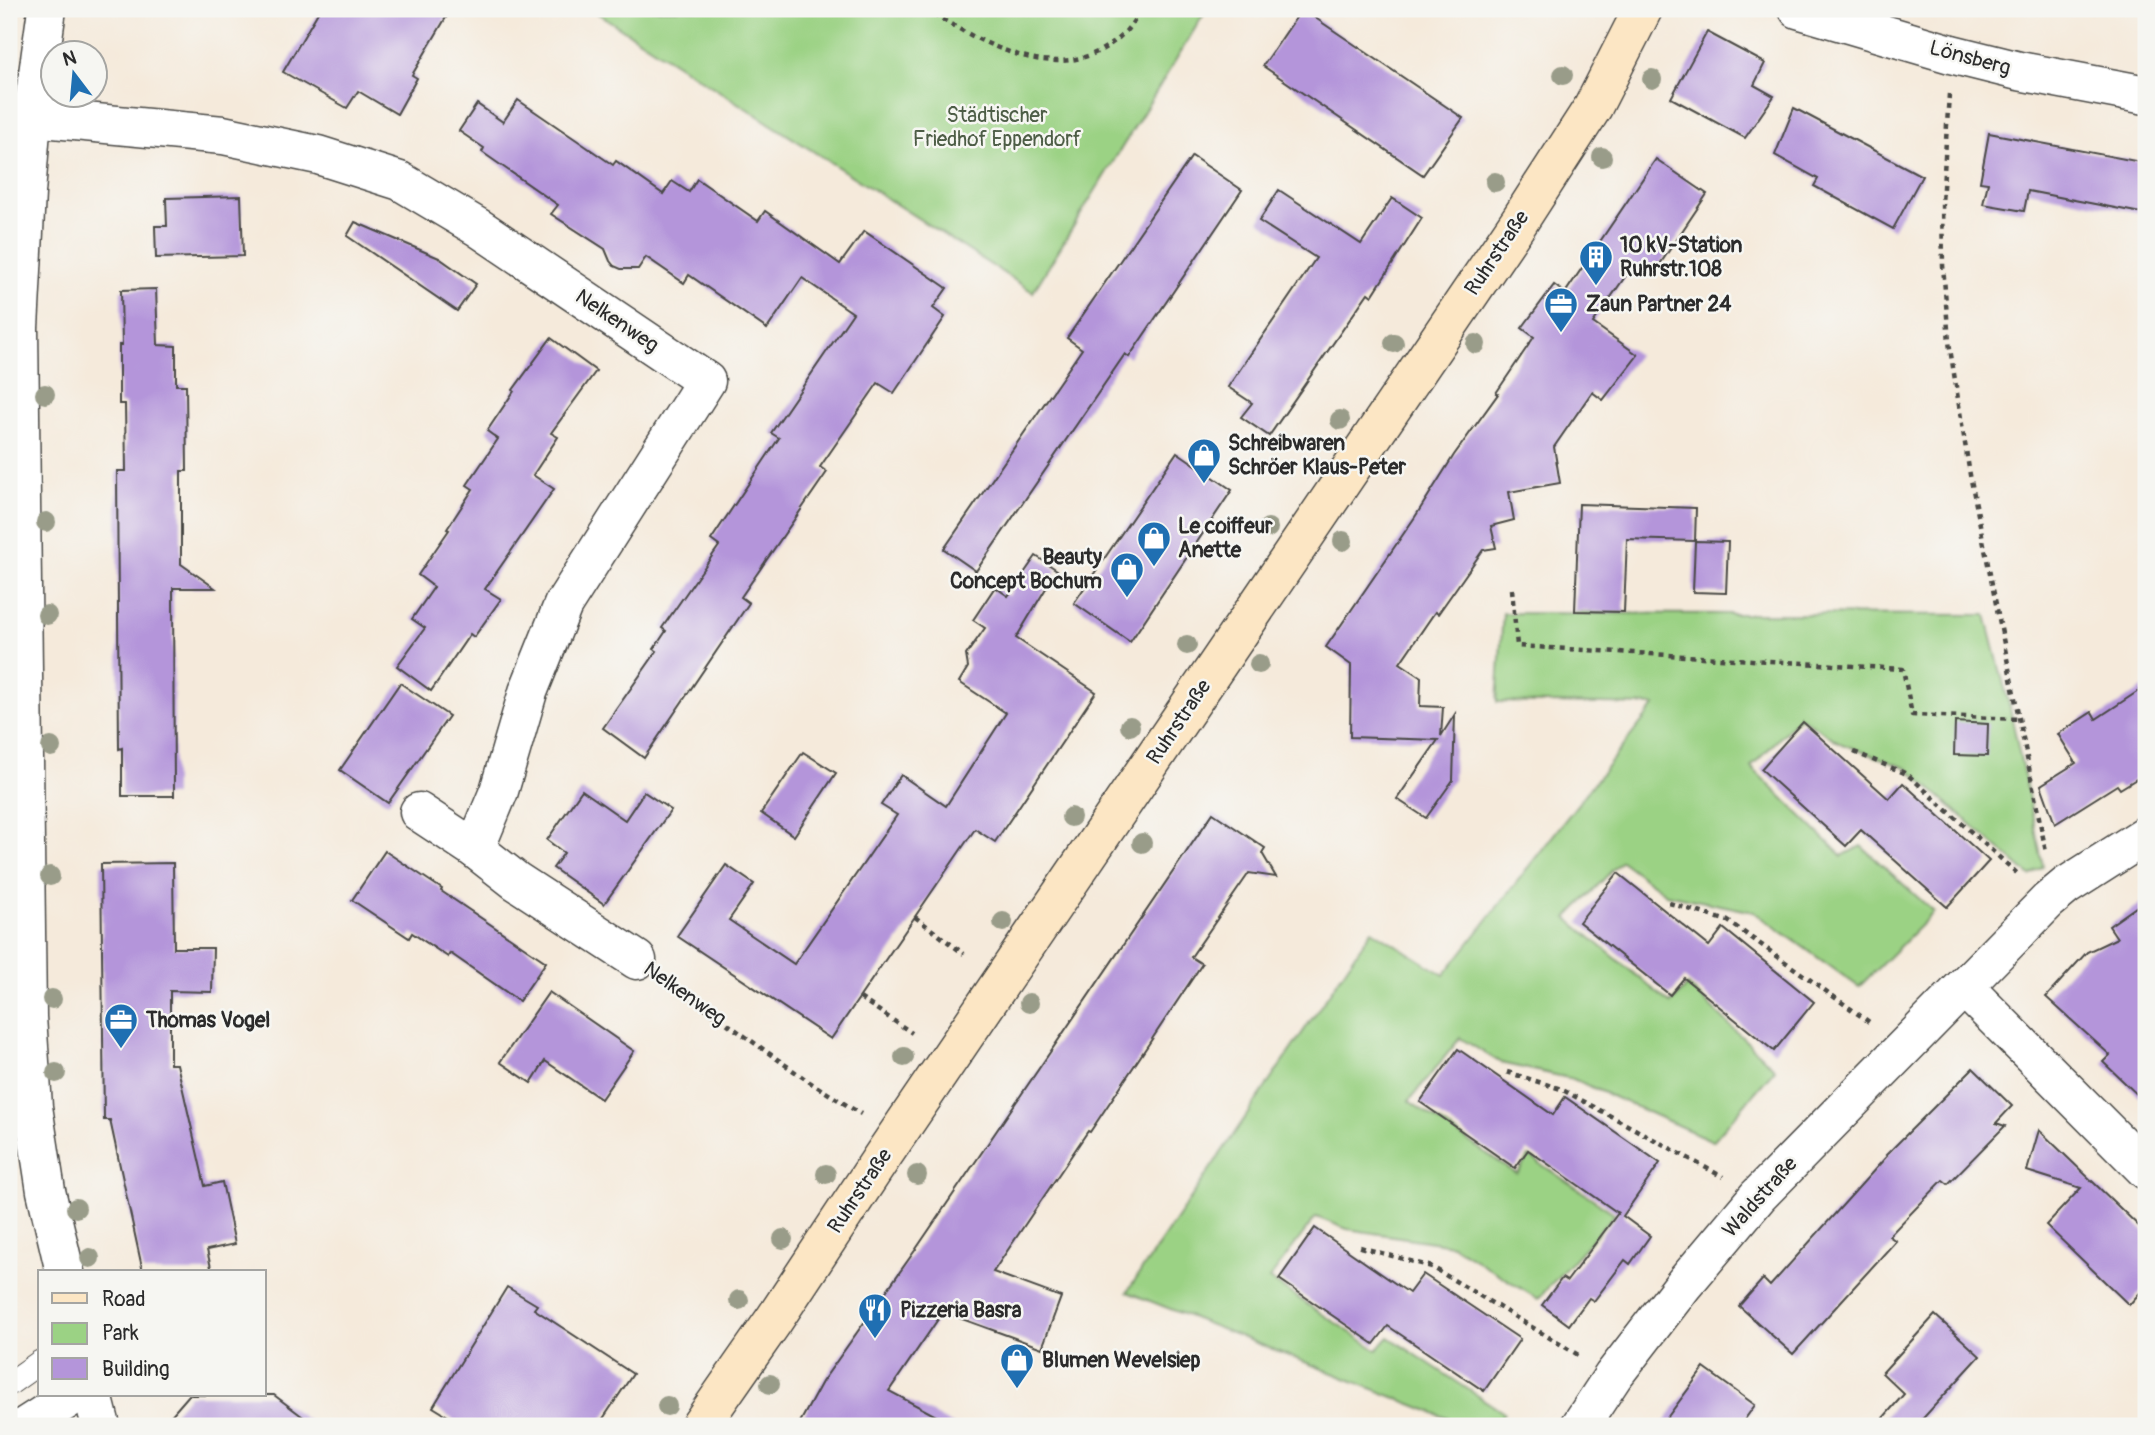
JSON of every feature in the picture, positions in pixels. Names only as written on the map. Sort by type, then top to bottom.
[{"type":"street","points":[[47,9],[32,117],[19,328],[27,1017],[35,1119],[46,1191],[65,1270]]},
{"type":"street","name":"Ruhrstraße","points":[[700,1426],[774,1321],[1520,220],[1593,107],[1643,9]]},
{"type":"street","name":"Lönsberg","points":[[1798,9],[2019,71],[2146,95]]},
{"type":"street","name":"Nelkenweg","points":[[32,117],[223,135],[318,155],[400,181],[479,228],[706,382],[563,605],[528,692],[499,791],[475,849]]},
{"type":"street","name":"Nelkenweg","points":[[419,812],[475,849],[516,881],[637,960]]},
{"type":"street","name":"Waldstraße","points":[[1580,1426],[1613,1376],[1684,1284],[1758,1196],[2057,894],[2146,835]]},
{"type":"street","points":[[1964,987],[2146,1170]]},
{"type":"street","points":[[26,1426],[70,1396]]},
{"type":"street","points":[[93,1396],[102,1426]]},
{"type":"lane","points":[[9,1384],[38,1363]]},
{"type":"path","points":[[925,9],[962,31],[1007,52],[1039,61],[1060,61],[1087,57],[1111,43],[1127,30],[1142,9]]},
{"type":"path","points":[[1951,54],[1942,203],[1943,265],[1949,342],[1970,475],[2057,894]]},
{"type":"path","points":[[1513,589],[1517,646],[1903,669],[1912,715],[2020,719]]},
{"type":"path","points":[[1854,752],[1907,775],[2057,894]]},
{"type":"path","points":[[1669,903],[1728,921],[1904,1047]]},
{"type":"path","points":[[915,918],[964,954]]},
{"type":"path","name":"Nelkenweg","points":[[637,960],[808,1081],[897,1136]]},
{"type":"path","points":[[860,998],[912,1033]]},
{"type":"path","points":[[1507,1072],[1562,1089],[1758,1196]]},
{"type":"path","points":[[1360,1247],[1432,1268],[1613,1376]]},
{"type":"green space","name":"Städtischer Friedhof Eppendorf","points":[[591,9],[1207,9],[1033,292]]},
{"type":"green space","points":[[1503,613],[1986,615],[2010,709],[2043,866],[2030,876],[1907,768],[1842,744],[1800,717],[1751,767],[1842,856],[1861,846],[1934,912],[1859,987],[1754,912],[1666,894],[1621,861],[1567,918],[1671,1004],[1688,985],[1775,1069],[1713,1141],[1573,1079],[1501,1063],[1460,1038],[1409,1101],[1517,1174],[1529,1156],[1615,1214],[1538,1299],[1452,1245],[1347,1229],[1316,1217],[1269,1279],[1377,1350],[1389,1337],[1504,1413],[1496,1426],[1467,1426],[1127,1292],[1372,930],[1444,975],[1655,705],[1497,702]]},
{"type":"building","points":[[320,9],[451,9],[412,75],[417,78],[397,114],[358,91],[347,108],[283,72]]},
{"type":"building","points":[[1302,9],[1463,118],[1423,175],[1263,66]]},
{"type":"building","points":[[1707,32],[1765,63],[1754,85],[1774,96],[1745,138],[1671,98]]},
{"type":"building","points":[[518,100],[613,165],[616,161],[663,194],[672,181],[689,192],[697,179],[758,221],[765,211],[840,264],[864,231],[947,288],[933,308],[945,317],[894,393],[878,383],[820,467],[827,472],[741,597],[749,603],[644,758],[603,728],[657,651],[654,649],[666,631],[662,628],[719,546],[711,540],[779,438],[771,433],[853,313],[802,278],[767,329],[689,275],[684,283],[646,257],[638,269],[621,269],[614,266],[605,249],[551,214],[558,205],[482,152],[484,148],[459,131],[477,104],[503,122]]},
{"type":"building","points":[[1794,108],[1922,176],[1893,229],[1814,186],[1818,179],[1775,155]]},
{"type":"building","points":[[1989,133],[2146,163],[2146,214],[2028,191],[2024,211],[1983,204],[1988,183],[1980,182]]},
{"type":"building","points":[[1192,156],[1242,190],[1129,357],[1125,354],[976,571],[944,549],[1082,349],[1067,338]]},
{"type":"building","points":[[1656,159],[1707,194],[1652,276],[1634,264],[1593,323],[1638,355],[1603,400],[1592,392],[1554,447],[1560,483],[1509,492],[1514,520],[1491,526],[1496,548],[1483,550],[1400,663],[1421,677],[1420,706],[1443,707],[1441,736],[1455,714],[1453,780],[1426,818],[1397,799],[1438,740],[1350,737],[1351,665],[1326,647],[1534,337],[1522,328],[1554,285],[1565,293]]},
{"type":"building","points":[[1279,190],[1361,244],[1392,198],[1422,218],[1372,296],[1368,293],[1269,436],[1241,417],[1252,403],[1228,387],[1316,258],[1259,221]]},
{"type":"building","points":[[241,196],[243,256],[156,258],[155,226],[167,226],[166,198]]},
{"type":"building","points":[[355,222],[439,258],[476,284],[457,311],[347,236]]},
{"type":"building","points":[[156,289],[158,345],[176,346],[176,385],[186,385],[187,471],[181,471],[181,564],[215,588],[173,588],[174,796],[122,796],[122,748],[119,749],[117,471],[126,471],[125,404],[119,404],[121,290]]},
{"type":"building","points":[[551,338],[596,371],[551,433],[558,437],[533,475],[554,489],[485,589],[501,599],[474,637],[470,634],[431,691],[397,666],[425,628],[412,619],[434,587],[418,575],[449,530],[447,529],[473,489],[467,485],[498,439],[487,431]]},
{"type":"building","points":[[1177,452],[1232,490],[1130,642],[1074,603]]},
{"type":"building","points":[[1579,504],[1696,508],[1695,541],[1627,539],[1624,612],[1575,611]]},
{"type":"building","points":[[1695,541],[1728,542],[1726,593],[1693,592]]},
{"type":"building","points":[[1036,556],[1057,570],[1016,638],[1096,692],[995,842],[975,829],[831,1039],[677,936],[726,865],[754,884],[729,920],[794,964],[897,815],[881,805],[901,775],[946,806],[1006,713],[959,682],[968,667],[966,655],[985,628],[973,620],[995,587],[1008,596]]},
{"type":"building","points":[[400,683],[449,716],[388,803],[340,770]]},
{"type":"building","points":[[2146,686],[2146,773],[2120,789],[2117,785],[2055,824],[2041,785],[2076,763],[2058,734],[2092,712],[2096,719]]},
{"type":"building","points":[[1803,722],[1889,799],[1903,783],[1989,861],[1947,907],[1861,830],[1846,846],[1761,769]]},
{"type":"building","points":[[1955,722],[1988,724],[1987,756],[1954,755]]},
{"type":"building","points":[[803,752],[836,773],[794,836],[761,813]]},
{"type":"building","points":[[582,790],[625,820],[644,792],[671,810],[604,904],[553,868],[564,853],[547,840]]},
{"type":"building","points":[[1213,813],[1265,848],[1262,853],[1276,877],[1249,873],[1191,957],[1202,964],[993,1272],[1061,1297],[1042,1348],[943,1312],[889,1391],[955,1426],[798,1426],[822,1382],[916,1249]]},
{"type":"building","points":[[385,851],[546,962],[519,1001],[450,953],[448,957],[412,933],[409,938],[352,900]]},
{"type":"building","points":[[173,863],[174,948],[213,948],[212,992],[170,991],[170,1064],[177,1064],[205,1186],[222,1182],[235,1244],[207,1250],[212,1270],[143,1270],[110,1120],[104,1120],[101,864]]},
{"type":"building","points":[[1618,873],[1709,946],[1723,928],[1814,1002],[1774,1051],[1684,978],[1670,995],[1579,922]]},
{"type":"building","points":[[2146,900],[2146,1103],[2103,1062],[2110,1055],[2046,997],[2087,952],[2117,938],[2109,926]]},
{"type":"building","points":[[549,992],[634,1051],[601,1099],[545,1061],[531,1083],[500,1062]]},
{"type":"building","points":[[1458,1049],[1553,1115],[1565,1097],[1660,1163],[1623,1216],[1650,1236],[1630,1264],[1625,1260],[1594,1301],[1589,1298],[1569,1325],[1542,1305],[1562,1278],[1567,1281],[1618,1213],[1528,1150],[1515,1168],[1420,1102]]},
{"type":"building","points":[[1973,1068],[2012,1106],[1996,1123],[2005,1126],[1948,1184],[1943,1180],[1889,1236],[1896,1241],[1793,1354],[1739,1306],[1763,1279],[1770,1286],[1886,1155]]},
{"type":"building","points":[[2039,1130],[2146,1233],[2146,1286],[2129,1305],[2046,1225],[2081,1188],[2027,1171]]},
{"type":"building","points":[[1315,1228],[1409,1293],[1423,1274],[1520,1339],[1484,1391],[1388,1326],[1374,1344],[1279,1279]]},
{"type":"building","points":[[507,1287],[537,1305],[534,1309],[633,1374],[598,1426],[464,1426],[433,1407]]},
{"type":"building","points":[[1935,1315],[1980,1356],[1916,1426],[1876,1426],[1904,1394],[1882,1373]]},
{"type":"building","points":[[1704,1368],[1755,1405],[1740,1426],[1661,1426]]},
{"type":"building","points":[[274,1395],[315,1426],[162,1426],[188,1396]]},
{"type":"place","name":"10 kV-Station Ruhrstr.108","points":[[1596,287]]},
{"type":"place","name":"Zaun Partner 24","points":[[1561,334]]},
{"type":"place","name":"Schreibwaren Schröer Klaus-Peter","points":[[1204,485]]},
{"type":"place","name":"Le coiffeur Anette","points":[[1154,568]]},
{"type":"place","name":"Beauty Concept Bochum","points":[[1127,599]]},
{"type":"place","name":"Thomas Vogel","points":[[121,1050]]},
{"type":"place","name":"Pizzeria Basra","points":[[875,1340]]},
{"type":"place","name":"Blumen Wevelsiep","points":[[1017,1390]]}]
